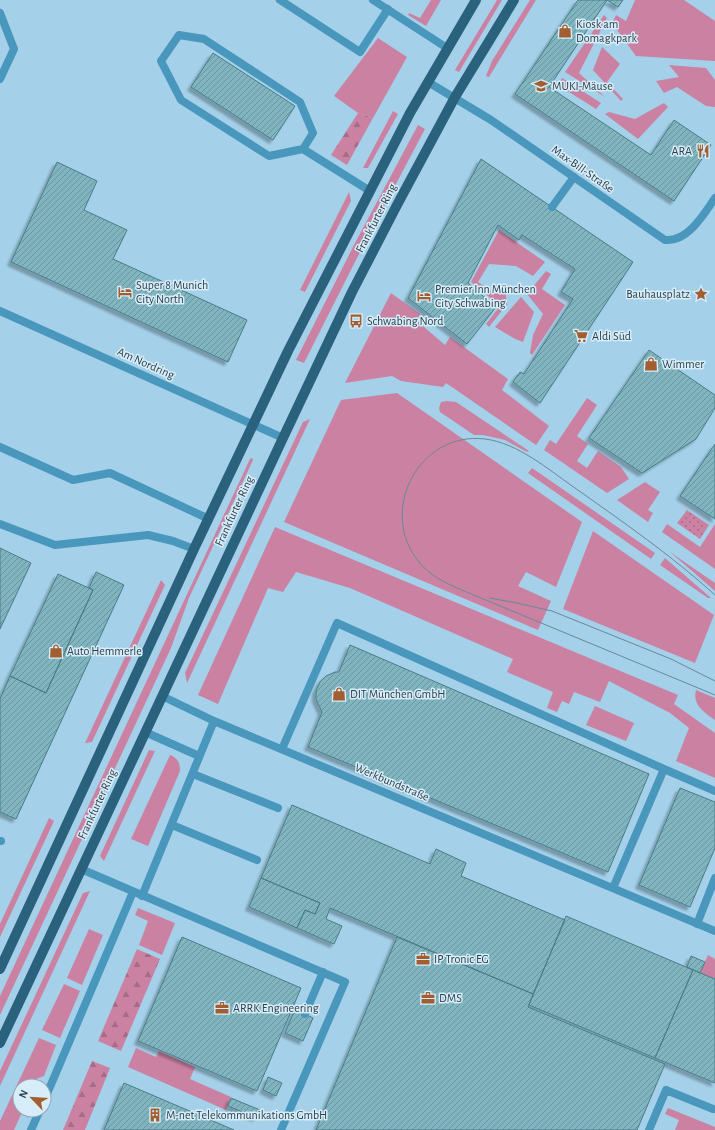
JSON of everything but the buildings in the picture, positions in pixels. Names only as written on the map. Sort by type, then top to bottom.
[{"type":"main road","name":"Frankfurter Ring","points":[[0,969],[194,549],[288,351],[428,82],[476,0]]},
{"type":"main road","name":"Frankfurter Ring","points":[[0,1043],[352,292],[455,97],[514,0]]},
{"type":"street","points":[[280,0],[360,52],[388,9]]},
{"type":"street","points":[[373,0],[447,48]]},
{"type":"street","points":[[0,13],[14,49],[0,79]]},
{"type":"street","points":[[303,149],[313,133],[300,102],[204,39],[179,35],[161,61],[181,100],[269,156],[303,149],[370,191]]},
{"type":"street","name":"Max-Bill-Straße","points":[[428,82],[491,120],[665,240],[676,239],[690,230],[715,198]]},
{"type":"street","points":[[552,207],[574,177]]},
{"type":"street","name":"Am Nordring","points":[[0,311],[283,438]]},
{"type":"street","points":[[0,447],[73,480],[110,473],[209,519]]},
{"type":"street","points":[[0,524],[55,545],[148,535],[173,541],[194,549]]},
{"type":"street","points":[[282,749],[336,623],[664,769],[715,790]]},
{"type":"street","name":"Werkbundstraße","points":[[162,696],[214,721],[614,888],[715,932]]},
{"type":"street","points":[[142,896],[214,721]]},
{"type":"street","points":[[145,732],[199,756]]},
{"type":"street","points":[[614,888],[664,769]]},
{"type":"street","points":[[192,774],[278,808]]},
{"type":"street","points":[[172,825],[257,860]]},
{"type":"street","points":[[81,869],[142,896],[227,930],[345,982],[281,1130]]},
{"type":"street","points":[[696,924],[715,878]]},
{"type":"street","points":[[52,1082],[133,892]]},
{"type":"street","points":[[305,1014],[323,972]]},
{"type":"street","points":[[648,1130],[666,1090],[713,1109]]},
{"type":"street","points":[[31,1130],[36,1118]]},
{"type":"green space","points":[[431,0],[441,0],[426,26],[408,15],[409,13],[420,18]]},
{"type":"green space","points":[[497,0],[502,0],[459,72],[455,70]]},
{"type":"green space","points":[[530,0],[536,0],[489,77],[486,76],[492,61]]},
{"type":"green space","points":[[635,0],[684,0],[715,21],[715,61],[636,56],[612,23],[616,15],[626,21]]},
{"type":"green space","points":[[604,15],[607,18],[579,73],[605,97],[565,72]]},
{"type":"green space","points":[[378,38],[407,57],[373,118],[358,113],[334,96]]},
{"type":"green space","points":[[602,47],[620,64],[607,82],[623,99],[621,101],[593,70]]},
{"type":"green space","points":[[669,65],[706,68],[715,80],[715,107],[706,106],[677,87],[664,93],[656,81],[679,77]]},
{"type":"green space","points":[[562,78],[601,103],[596,109],[558,85]]},
{"type":"green space","points":[[664,103],[668,107],[638,139],[605,114],[609,112],[635,119]]},
{"type":"green space","points":[[393,111],[398,114],[368,168],[363,168]]},
{"type":"green space","points":[[358,113],[373,118],[347,165],[331,155]]},
{"type":"green space","points":[[418,125],[425,129],[360,252],[304,363],[296,360],[354,245]]},
{"type":"green space","points":[[349,192],[351,201],[305,292],[300,290]]},
{"type":"green space","points":[[499,230],[545,262],[533,276],[516,266],[489,264],[478,282],[494,293],[503,287],[505,289],[507,304],[489,327],[486,324],[500,306],[471,282]]},
{"type":"green space","points":[[546,271],[551,274],[542,289],[565,305],[532,355],[530,353],[533,335],[543,314],[527,294]]},
{"type":"green space","points":[[391,293],[420,314],[417,321],[445,345],[450,337],[508,379],[502,390],[549,426],[536,445],[446,383],[443,387],[401,381],[392,376],[345,383]]},
{"type":"green space","points":[[521,297],[534,312],[523,342],[495,327]]},
{"type":"green space","points":[[397,393],[582,522],[556,587],[526,572],[518,586],[551,601],[538,630],[284,522],[341,400]]},
{"type":"green space","points":[[587,398],[597,405],[577,436],[588,444],[577,461],[587,468],[598,451],[621,467],[629,479],[607,493],[544,450],[550,440],[556,444]]},
{"type":"green space","points":[[441,402],[456,402],[529,451],[527,452],[505,440],[483,435],[474,435],[440,412],[439,408]]},
{"type":"green space","points":[[310,419],[187,683],[185,673],[303,422]]},
{"type":"green space","points":[[252,458],[253,460],[189,598],[171,648],[0,1015],[0,996],[250,459]]},
{"type":"green space","points":[[532,468],[655,553],[651,559],[528,473]]},
{"type":"green space","points":[[645,482],[660,492],[648,510],[653,513],[648,522],[617,500]]},
{"type":"green space","points":[[687,510],[709,525],[700,539],[677,523]]},
{"type":"green space","points":[[667,524],[700,547],[715,524],[715,569],[662,532]]},
{"type":"green space","points":[[275,527],[678,695],[674,704],[715,733],[715,778],[676,761],[689,728],[670,713],[609,681],[600,702],[574,692],[569,704],[562,701],[557,712],[547,708],[553,692],[507,672],[513,659],[350,588],[296,572],[283,592],[268,588],[218,704],[198,695]]},
{"type":"green space","points":[[593,531],[714,615],[695,663],[563,609]]},
{"type":"green space","points":[[670,552],[715,583],[715,591]]},
{"type":"green space","points":[[665,558],[711,598],[708,598],[660,565]]},
{"type":"green space","points":[[161,580],[165,585],[92,742],[85,743]]},
{"type":"green space","points":[[696,690],[715,698],[715,720],[703,711],[697,704],[695,695]]},
{"type":"green space","points":[[595,706],[634,723],[626,741],[586,725]]},
{"type":"green space","points":[[149,750],[155,751],[104,861],[100,856]]},
{"type":"green space","points":[[170,755],[178,761],[180,771],[148,846],[131,839]]},
{"type":"green space","points":[[49,818],[54,821],[0,937],[0,924]]},
{"type":"green space","points":[[90,891],[0,1086],[0,1071],[83,893]]},
{"type":"green space","points":[[138,908],[175,923],[162,955],[139,945],[148,921],[135,915]]},
{"type":"green space","points":[[89,929],[103,935],[82,985],[67,978]]},
{"type":"green space","points":[[137,949],[160,959],[121,1051],[98,1041]]},
{"type":"green space","points":[[708,955],[715,959],[715,979],[700,973]]},
{"type":"green space","points":[[64,984],[80,991],[60,1038],[42,1030]]},
{"type":"green space","points":[[39,1038],[56,1045],[44,1076],[39,1078],[20,1078]]},
{"type":"green space","points":[[136,1048],[156,1057],[159,1051],[195,1067],[190,1079],[231,1097],[226,1110],[128,1067]]},
{"type":"green space","points":[[92,1061],[110,1068],[85,1130],[63,1130]]},
{"type":"green space","points":[[12,1095],[12,1118],[19,1118],[14,1130],[0,1130],[0,1121]]},
{"type":"green space","points":[[668,1108],[715,1127],[715,1130],[675,1130],[679,1120],[665,1114]]},
{"type":"tram line","points":[[715,595],[646,539],[533,458],[509,446],[497,442],[485,439],[461,440],[441,448],[424,461],[412,478],[404,499],[402,520],[407,542],[419,562],[434,576],[464,591],[715,695]]},
{"type":"tram line","points":[[490,598],[552,611],[671,659],[715,681]]},
{"type":"place","name":"Kiosk am Domagkpark","points":[[565,31]]},
{"type":"place","name":"MUKI-Mäuse","points":[[541,86]]},
{"type":"place","name":"ARA","points":[[703,151]]},
{"type":"place","name":"Super 8 Munich City North","points":[[125,292]]},
{"type":"place","name":"Bauhausplatz","points":[[701,294]]},
{"type":"place","name":"Premier Inn München City Schwabing","points":[[424,296]]},
{"type":"place","name":"Schwabing Nord","points":[[356,321]]},
{"type":"place","name":"Aldi Süd","points":[[581,336]]},
{"type":"place","name":"Wimmer","points":[[651,364]]},
{"type":"place","name":"Auto Hemmerle","points":[[56,651]]},
{"type":"place","name":"DIT München GmbH","points":[[339,694]]},
{"type":"place","name":"IP Tronic EG","points":[[423,959]]},
{"type":"place","name":"DMS","points":[[428,998]]},
{"type":"place","name":"ARRK Engineering","points":[[222,1008]]},
{"type":"place","name":"M-net Telekommunikations GmbH","points":[[155,1115]]}]
